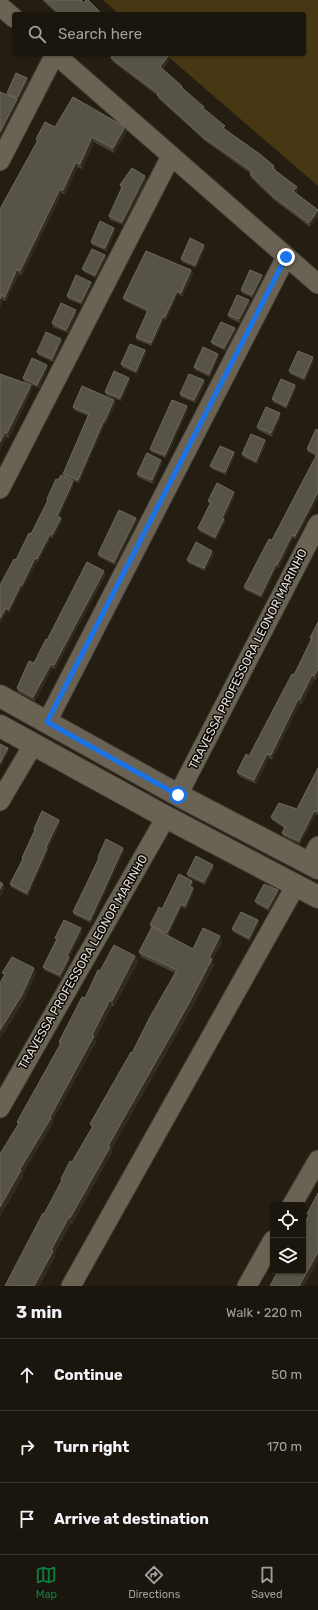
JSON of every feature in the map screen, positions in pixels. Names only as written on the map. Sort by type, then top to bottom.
[{"type":"street","points":[[0,6],[12,16]]},
{"type":"street","points":[[0,161],[54,56]]},
{"type":"street","points":[[57,56],[318,284]]},
{"type":"street","points":[[0,489],[171,156]]},
{"type":"street","points":[[47,722],[286,257]]},
{"type":"street","name":"TRAVESSA PROFESSORA LEONOR MARINHO","points":[[178,795],[318,524]]},
{"type":"street","points":[[0,696],[178,795],[315,859]]},
{"type":"street","points":[[0,726],[318,897]]},
{"type":"street","points":[[0,801],[33,745]]},
{"type":"street","name":"TRAVESSA PROFESSORA LEONOR MARINHO","points":[[0,1108],[166,816]]},
{"type":"street","points":[[71,1286],[296,885]]},
{"type":"street","points":[[294,1202],[318,1160]]},
{"type":"street","points":[[247,1286],[270,1245]]},
{"type":"shaded area","points":[[103,0],[318,0],[318,186],[167,56],[306,56],[306,12],[117,12]]},
{"type":"building","points":[[45,0],[81,0],[84,3],[88,0],[100,12],[58,12]]},
{"type":"building","points":[[113,56],[168,56],[160,67],[182,86],[181,87],[204,107],[203,108],[225,126],[223,128],[274,166],[272,168],[297,187],[293,191],[318,210],[309,223],[273,196],[250,174],[252,171],[203,137],[157,95],[158,93],[111,58]]},
{"type":"building","points":[[16,73],[27,78],[17,98],[7,93]]},
{"type":"building","points":[[0,92],[17,99],[0,132]]},
{"type":"building","points":[[73,97],[125,127],[113,148],[92,137],[80,164],[76,162],[63,190],[60,189],[20,271],[17,269],[5,297],[2,295],[0,299],[0,209],[38,140],[36,139],[45,122],[55,127]]},
{"type":"building","points":[[132,168],[145,176],[122,222],[109,216],[122,187],[120,185]]},
{"type":"building","points":[[100,221],[114,228],[105,248],[91,242]]},
{"type":"building","points":[[190,238],[204,245],[195,265],[181,259]]},
{"type":"building","points":[[92,249],[105,255],[95,275],[82,269]]},
{"type":"building","points":[[146,251],[191,270],[181,293],[177,291],[165,317],[163,316],[151,343],[136,337],[148,310],[123,298]]},
{"type":"building","points":[[250,270],[262,275],[252,295],[241,290]]},
{"type":"building","points":[[76,275],[91,282],[81,302],[67,296]]},
{"type":"building","points":[[237,295],[249,300],[239,319],[228,315]]},
{"type":"building","points":[[61,303],[76,310],[66,330],[52,323]]},
{"type":"building","points":[[221,322],[235,328],[224,348],[211,342]]},
{"type":"building","points":[[46,332],[61,339],[52,359],[37,352]]},
{"type":"building","points":[[130,344],[145,350],[136,371],[121,364]]},
{"type":"building","points":[[203,347],[218,354],[209,374],[194,367]]},
{"type":"building","points":[[298,351],[313,357],[304,378],[289,371]]},
{"type":"building","points":[[32,358],[47,365],[37,385],[23,378]]},
{"type":"building","points":[[114,371],[129,378],[120,398],[105,392]]},
{"type":"building","points":[[0,374],[31,385],[7,433],[5,432],[0,442]]},
{"type":"building","points":[[189,374],[204,380],[194,400],[180,394]]},
{"type":"building","points":[[281,379],[295,385],[286,406],[272,399]]},
{"type":"building","points":[[82,386],[114,400],[78,480],[63,474],[89,414],[73,407]]},
{"type":"building","points":[[172,400],[187,406],[165,455],[150,449]]},
{"type":"building","points":[[266,407],[280,413],[271,433],[257,427]]},
{"type":"building","points":[[316,429],[318,430],[318,492],[295,536],[292,535],[261,595],[244,587],[269,539],[272,540],[317,454],[307,449]]},
{"type":"building","points":[[251,434],[265,440],[256,461],[242,454]]},
{"type":"building","points":[[220,446],[234,452],[225,472],[210,466]]},
{"type":"building","points":[[147,453],[161,460],[152,480],[137,474]]},
{"type":"building","points":[[61,475],[73,481],[57,516],[61,518],[52,535],[50,534],[37,559],[35,558],[9,609],[6,608],[0,618],[0,585],[14,559],[16,560],[29,533],[31,534],[48,500],[47,499],[56,479],[58,480]]},
{"type":"building","points":[[217,483],[234,492],[222,518],[224,519],[215,537],[198,528],[211,502],[208,501]]},
{"type":"building","points":[[119,510],[136,518],[114,562],[98,554]]},
{"type":"building","points":[[196,542],[212,551],[204,568],[187,560]]},
{"type":"building","points":[[87,562],[104,571],[54,665],[51,664],[33,697],[17,688],[29,661],[34,663],[46,639],[47,640]]},
{"type":"building","points":[[318,622],[318,669],[314,676],[312,675],[300,699],[298,699],[271,755],[267,754],[254,780],[237,772],[246,754],[249,756],[292,674],[294,675]]},
{"type":"building","points":[[0,744],[8,748],[0,763]]},
{"type":"building","points":[[318,768],[318,809],[317,812],[314,811],[299,841],[282,833],[285,827],[271,817],[279,803],[297,809]]},
{"type":"building","points":[[42,811],[59,820],[27,893],[10,884],[23,859],[22,858]]},
{"type":"building","points":[[106,839],[123,848],[90,920],[73,912],[99,858],[98,857]]},
{"type":"building","points":[[196,856],[213,865],[204,882],[187,874]]},
{"type":"building","points":[[179,874],[192,881],[190,886],[193,888],[185,906],[181,904],[167,933],[150,925],[159,907],[162,909]]},
{"type":"building","points":[[0,882],[3,884],[0,889]]},
{"type":"building","points":[[264,884],[278,890],[268,908],[255,901]]},
{"type":"building","points":[[241,912],[258,920],[249,938],[232,929]]},
{"type":"building","points":[[64,920],[81,928],[67,956],[69,957],[60,975],[43,967],[57,939],[55,938]]},
{"type":"building","points":[[152,927],[193,949],[203,928],[220,936],[209,958],[212,959],[188,1005],[108,1146],[110,1147],[70,1218],[69,1217],[34,1286],[5,1286],[62,1180],[61,1179],[70,1161],[72,1162],[93,1126],[90,1124],[131,1052],[132,1053],[150,1017],[177,970],[139,952]]},
{"type":"building","points":[[114,945],[135,956],[112,1001],[110,1000],[92,1035],[94,1036],[50,1117],[51,1118],[20,1169],[21,1170],[0,1207],[0,1154],[19,1123],[17,1122],[61,1043],[59,1042],[82,997],[85,998],[98,970],[100,971]]},
{"type":"building","points":[[12,957],[34,968],[22,995],[0,1030],[0,983],[5,974],[2,973]]},
{"type":"building","points":[[318,1193],[318,1252],[306,1273],[306,1220],[309,1215],[307,1214]]},
{"type":"building","points":[[276,1274],[306,1274],[299,1286],[270,1286]]},
{"type":"route","points":[[178,795],[47,722],[286,257]]}]
